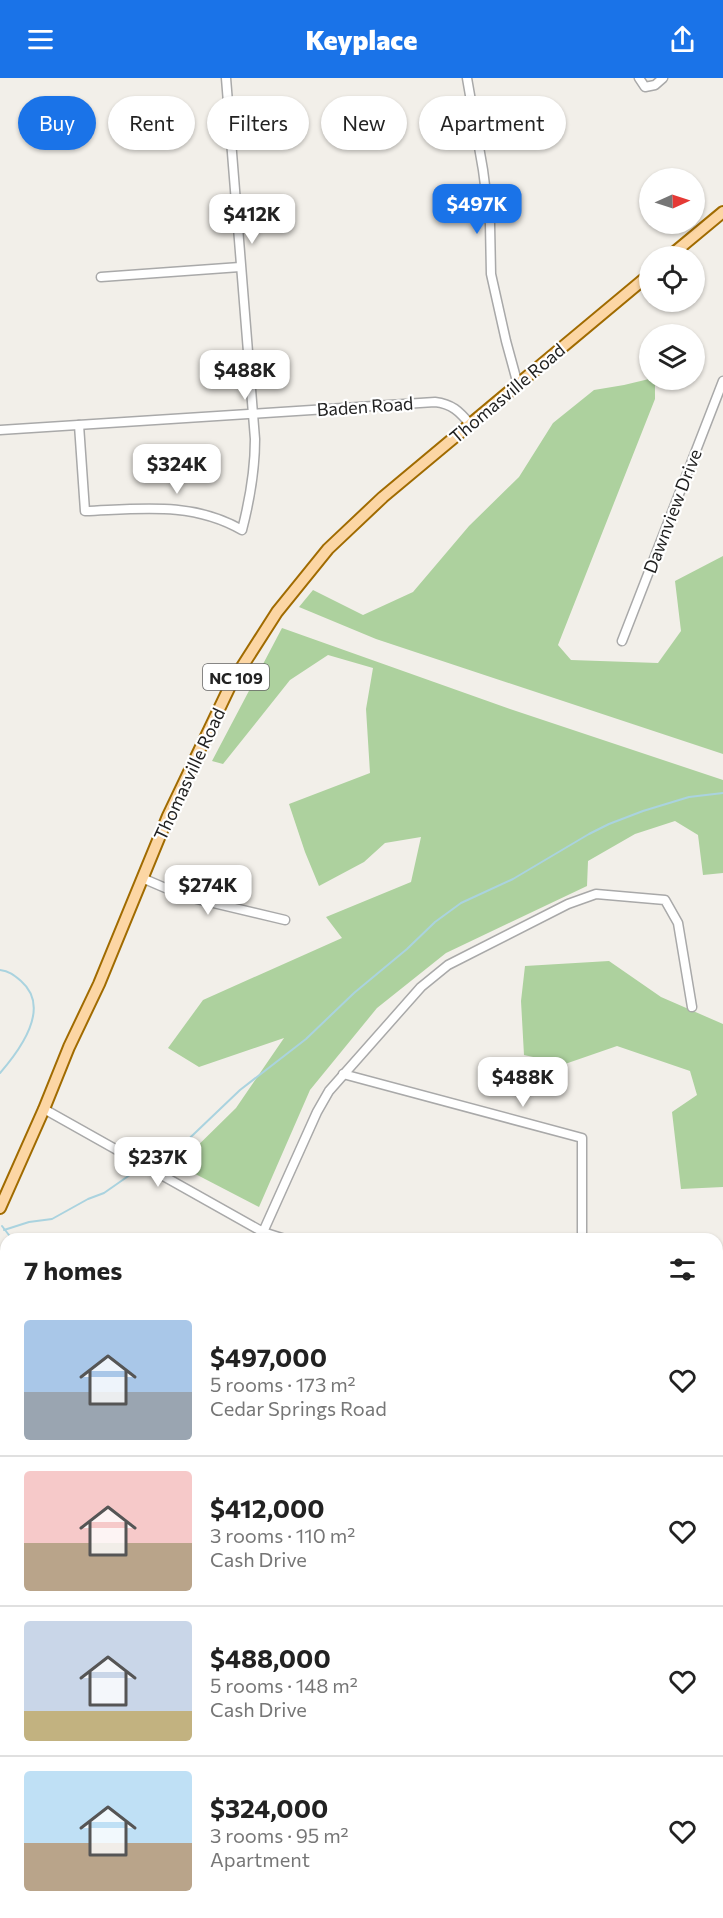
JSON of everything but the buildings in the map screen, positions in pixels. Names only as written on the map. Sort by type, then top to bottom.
[{"type":"main road","points":[[682,246],[723,212]]},
{"type":"main road","name":"Thomasville Road","points":[[0,1208],[69,1047],[99,984],[168,816],[231,684],[277,612],[328,549],[383,497],[639,283]]},
{"type":"street","points":[[79,425],[85,511],[177,508],[203,513],[242,530],[255,468],[255,440],[226,78]]},
{"type":"street","points":[[467,78],[483,170],[489,224],[491,274],[518,385]]},
{"type":"street","points":[[639,78],[645,87],[655,85],[663,78]]},
{"type":"street","points":[[101,277],[240,267]]},
{"type":"street","name":"Dawnview Drive","points":[[622,641],[723,381]]},
{"type":"street","name":"Baden Road","points":[[0,430],[435,402],[448,404],[460,411],[470,424]]},
{"type":"street","points":[[142,878],[183,896],[285,920]]},
{"type":"street","points":[[263,1232],[317,1112],[329,1091],[421,987],[448,965],[568,904],[596,894],[665,900],[678,923],[692,1006]]},
{"type":"street","points":[[343,1074],[582,1138],[582,1233]]},
{"type":"street","points":[[44,1109],[266,1233]]},
{"type":"green space","points":[[639,381],[639,390],[655,390],[655,399],[558,645],[571,660],[658,663],[681,631],[675,581],[723,556],[723,754],[376,639],[299,607],[313,590],[363,615],[413,592],[469,526],[519,477],[553,423],[594,390]]},
{"type":"green space","points":[[282,628],[510,709],[723,780],[723,873],[703,875],[698,835],[675,821],[635,834],[588,861],[587,886],[446,953],[377,1008],[310,1090],[259,1207],[178,1165],[236,1108],[284,1038],[199,1067],[168,1048],[203,1000],[342,938],[326,917],[411,882],[421,837],[385,843],[364,862],[319,886],[289,804],[370,773],[366,709],[373,668],[328,655],[290,680],[223,764],[212,761]]},
{"type":"green space","points":[[609,961],[661,997],[723,1024],[723,1187],[681,1189],[672,1112],[697,1095],[690,1071],[617,1046],[565,1064],[524,1055],[521,1001],[525,966]]},
{"type":"waterway","points":[[158,1161],[174,1153],[240,1090],[306,1039],[354,993],[407,949],[435,922],[461,903],[513,879],[609,824],[689,797],[723,793]]},
{"type":"waterway","points":[[0,970],[6,971],[21,981],[30,992],[34,1004],[30,1028],[24,1041],[0,1073]]},
{"type":"waterway","points":[[4,1230],[29,1222],[52,1219],[104,1193],[137,1170]]},
{"type":"waterway","points":[[2,1226],[7,1233]]}]
